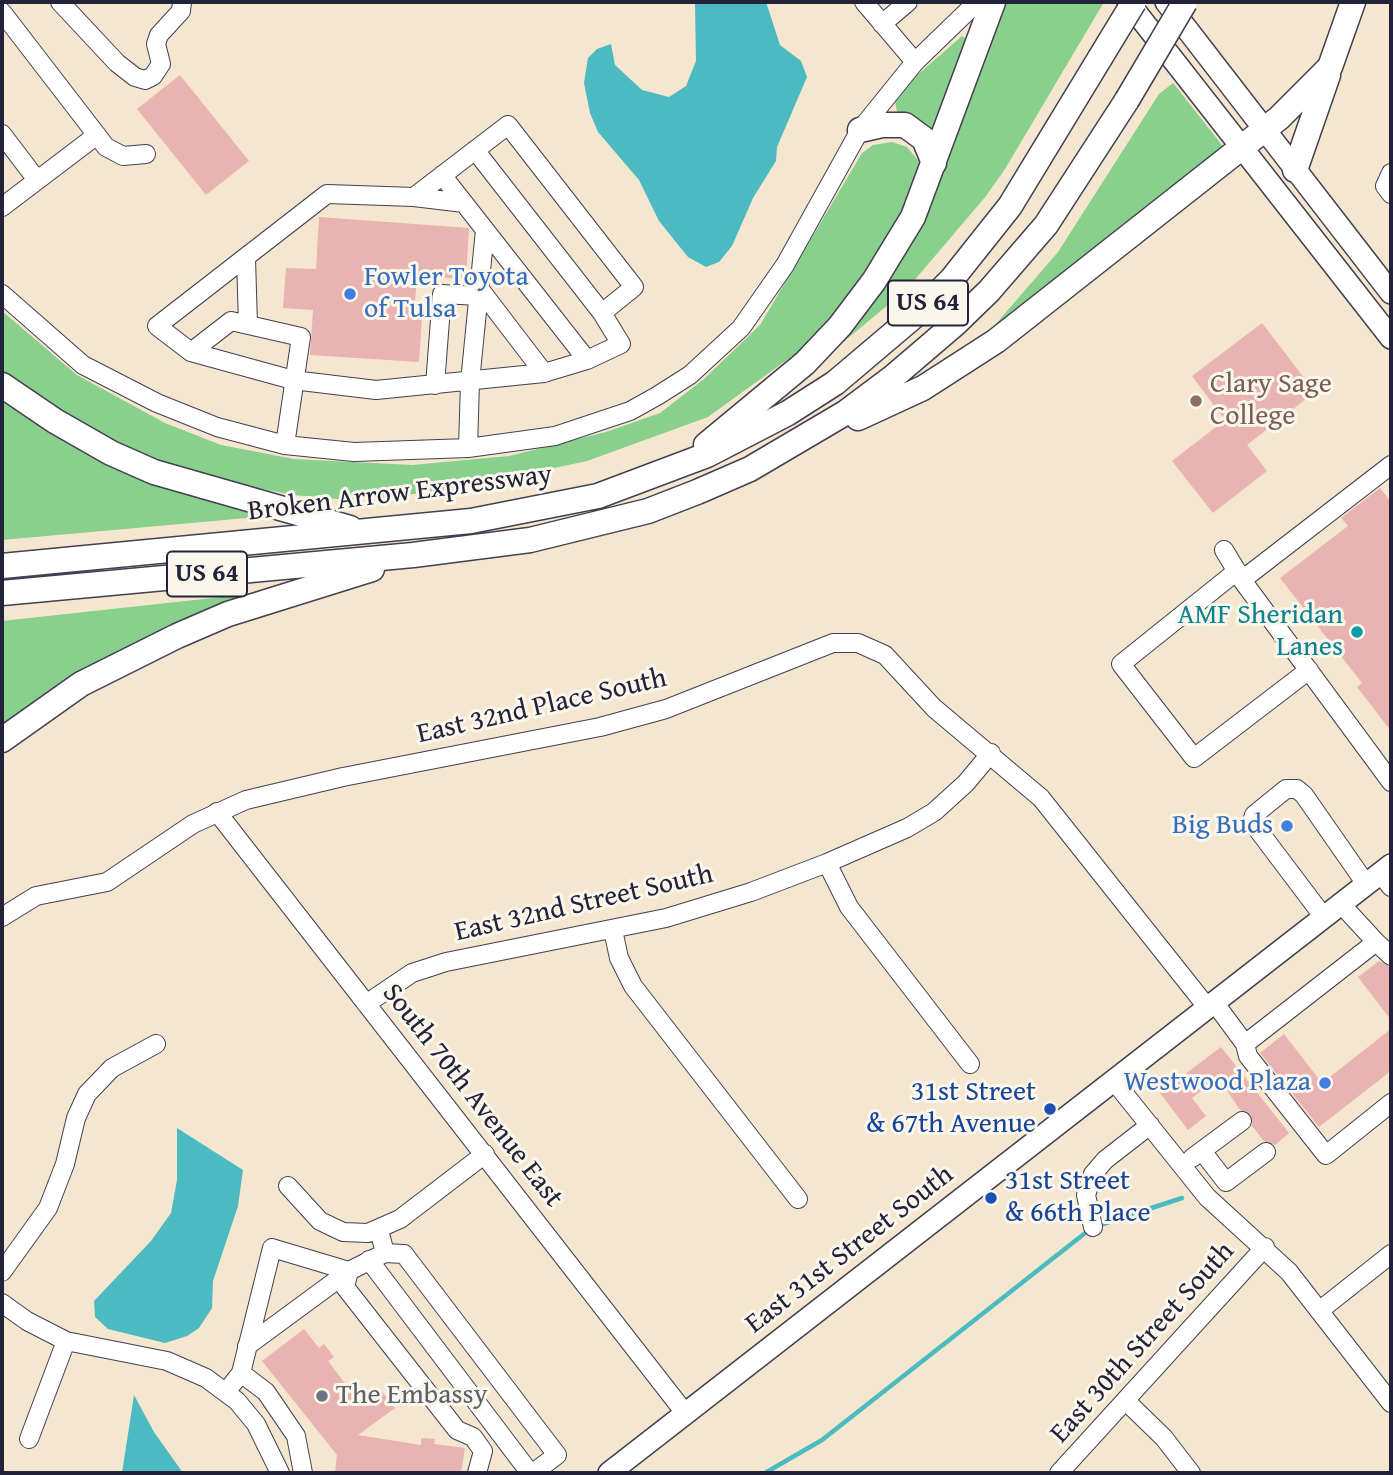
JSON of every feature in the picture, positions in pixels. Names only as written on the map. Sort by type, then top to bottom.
[{"type":"highway","name":"Broken Arrow Expressway","points":[[2,566],[471,521],[565,505],[679,468],[748,435],[835,383],[920,312],[952,278],[1010,206],[1134,2]]},
{"type":"highway","name":"Broken Arrow Expressway","points":[[2,593],[413,555],[530,540],[649,511],[750,469],[868,397],[964,316],[1046,225],[1127,100],[1185,2]]},
{"type":"highway","points":[[1295,170],[1353,2]]},
{"type":"highway","points":[[679,468],[805,363],[840,326],[874,281],[913,217],[934,163],[984,5]]},
{"type":"highway","points":[[750,469],[923,388],[996,341],[1297,103],[1330,67]]},
{"type":"highway","points":[[860,130],[882,125],[905,125],[923,139],[934,163]]},
{"type":"highway","points":[[2,385],[55,421],[111,453],[154,472],[360,531]]},
{"type":"highway","points":[[2,740],[81,684],[177,636],[228,614],[413,555]]},
{"type":"main road","points":[[1128,2],[1391,338]]},
{"type":"main road","points":[[1166,2],[1391,293]]},
{"type":"main road","name":"East 31st Street South","points":[[609,1473],[1332,909],[1382,877]]},
{"type":"street","points":[[60,2],[117,63],[135,77],[145,80],[156,72],[161,64],[156,44],[181,11],[181,2]]},
{"type":"street","points":[[864,2],[915,62]]},
{"type":"street","points":[[882,24],[908,2]]},
{"type":"street","points":[[2,294],[83,365],[157,403],[217,427],[285,445],[354,452],[468,448],[555,436],[630,411],[690,375],[720,350],[757,309],[860,130],[915,62],[984,5]]},
{"type":"street","points":[[2,12],[106,147],[123,156],[146,154]]},
{"type":"street","points":[[414,197],[508,125],[634,287],[602,313]]},
{"type":"street","points":[[2,134],[37,180]]},
{"type":"street","points":[[2,207],[97,135]]},
{"type":"street","points":[[464,202],[327,194],[157,326],[191,352],[293,380],[376,390],[544,373],[587,360],[621,344],[602,313],[475,150]]},
{"type":"street","points":[[1391,173],[1385,186],[1391,194]]},
{"type":"street","points":[[442,175],[587,360]]},
{"type":"street","points":[[468,448],[470,382],[485,230]]},
{"type":"street","points":[[246,258],[248,325]]},
{"type":"street","points":[[479,292],[544,373]]},
{"type":"street","points":[[435,385],[442,294],[479,292]]},
{"type":"street","points":[[191,352],[231,321],[301,337],[285,445]]},
{"type":"street","points":[[1309,670],[1194,758],[1121,664],[1239,576],[1388,474]]},
{"type":"street","points":[[1224,550],[1239,576],[1391,782]]},
{"type":"street","name":"East 32nd Place South","points":[[2,916],[36,896],[107,881],[169,839],[217,812],[281,790],[639,717],[833,643],[858,643],[873,648],[895,665],[934,708],[991,753]]},
{"type":"street","points":[[991,753],[1041,797],[1245,1044],[1248,1056],[1326,1155],[1391,1103]]},
{"type":"street","name":"East 32nd Street South","points":[[366,1004],[412,973],[446,962],[613,930],[707,906],[827,863],[907,828],[934,812],[966,783],[991,753]]},
{"type":"street","points":[[1382,877],[1297,789],[1286,789],[1254,815],[1252,822],[1332,909],[1391,956]]},
{"type":"street","name":"South 70th Avenue East","points":[[217,812],[685,1413]]},
{"type":"street","points":[[827,863],[849,907],[970,1065]]},
{"type":"street","points":[[613,930],[619,958],[633,986],[798,1199]]},
{"type":"street","points":[[1245,1044],[1376,942]]},
{"type":"street","points":[[2,1272],[48,1208],[65,1164],[76,1118],[87,1094],[112,1068],[156,1044]]},
{"type":"street","points":[[1114,1081],[1181,1167],[1217,1208],[1265,1247],[1320,1311],[1391,1402]]},
{"type":"street","points":[[1181,1167],[1242,1121]]},
{"type":"street","points":[[1093,1227],[1086,1195],[1093,1174],[1105,1160],[1150,1125]]},
{"type":"street","points":[[1202,1151],[1226,1182],[1266,1152]]},
{"type":"street","points":[[288,1186],[313,1216],[331,1228],[355,1234],[379,1230],[401,1219],[485,1154]]},
{"type":"street","points":[[247,1346],[349,1270],[377,1256],[404,1254],[557,1455],[531,1473],[377,1256],[379,1230]]},
{"type":"street","name":"East 30th Street South","points":[[1059,1473],[1265,1247]]},
{"type":"street","points":[[226,1392],[241,1373],[272,1248],[349,1270]]},
{"type":"street","points":[[1320,1311],[1391,1254]]},
{"type":"street","points":[[349,1270],[345,1287],[457,1430],[473,1437],[483,1451],[477,1473]]},
{"type":"street","points":[[2,1303],[27,1321],[66,1340],[180,1366],[226,1392],[256,1424],[277,1466],[298,1448]]},
{"type":"street","points":[[29,1439],[66,1340]]},
{"type":"street","points":[[241,1373],[266,1392],[296,1436],[303,1473]]},
{"type":"street","points":[[1126,1401],[1164,1438],[1191,1473]]},
{"type":"green space","points":[[1008,2],[1104,2],[1005,169],[986,196],[907,289],[835,349],[832,344],[854,319],[1003,6]]},
{"type":"green space","points":[[962,36],[969,41],[932,130],[897,112],[895,101],[907,84]]},
{"type":"green space","points":[[1173,83],[1222,145],[1221,155],[988,333],[1058,252],[1159,94]]},
{"type":"green space","points":[[892,142],[907,147],[920,163],[910,196],[898,221],[844,302],[802,349],[708,417],[587,461],[446,491],[349,500],[293,495],[222,481],[160,462],[97,435],[2,374],[2,311],[77,375],[165,423],[221,445],[294,459],[412,465],[509,456],[606,432],[660,413],[704,379],[760,325],[862,153],[873,145]]},
{"type":"green space","points":[[2,397],[269,516],[2,540]]},
{"type":"green space","points":[[268,592],[2,732],[2,621]]},
{"type":"water","points":[[695,2],[766,2],[780,45],[801,61],[807,77],[777,147],[776,161],[753,198],[732,246],[719,262],[706,267],[688,257],[659,221],[639,180],[598,132],[590,113],[584,83],[588,58],[597,49],[611,44],[615,65],[642,90],[669,97],[686,86],[696,61]]},
{"type":"water","points":[[177,1128],[243,1170],[238,1206],[213,1281],[212,1308],[199,1328],[187,1336],[165,1343],[108,1329],[95,1317],[94,1301],[151,1241],[171,1213],[177,1180]]},
{"type":"water","points":[[134,1395],[154,1432],[183,1473],[122,1473]]},
{"type":"building","points":[[180,75],[249,161],[206,195],[137,109]]},
{"type":"building","name":"Fowler Toyota of Tulsa","points":[[319,217],[469,228],[466,279],[417,276],[414,316],[422,317],[419,362],[310,355],[313,310],[283,308],[286,268],[316,269]]},
{"type":"building","points":[[1262,323],[1315,392],[1247,445],[1267,471],[1213,513],[1172,461],[1225,420],[1192,376]]},
{"type":"building","name":"AMF Sheridan Lanes","points":[[1380,488],[1391,502],[1391,731],[1357,687],[1362,683],[1280,578],[1348,526],[1341,518]]},
{"type":"building","points":[[1379,961],[1391,967],[1391,1020],[1358,977]]},
{"type":"building","points":[[1391,1029],[1391,1068],[1387,1074],[1319,1127],[1260,1053],[1284,1034],[1322,1083]]},
{"type":"building","points":[[1221,1047],[1289,1133],[1275,1145],[1264,1141],[1252,1126],[1251,1115],[1240,1110],[1218,1077],[1192,1098],[1206,1116],[1188,1130],[1160,1093]]},
{"type":"building","name":"The Embassy","points":[[304,1329],[319,1348],[324,1344],[334,1357],[328,1361],[360,1403],[380,1389],[395,1408],[358,1435],[421,1445],[421,1438],[435,1439],[434,1444],[465,1448],[461,1473],[335,1473],[337,1455],[262,1361]]},
{"type":"waterway","points":[[1097,1226],[1182,1198]]},
{"type":"waterway","points":[[765,1473],[822,1440],[1089,1230]]},
{"type":"place","name":"Fowler Toyota of Tulsa","points":[[350,294]]},
{"type":"place","name":"Clary Sage College","points":[[1196,401]]},
{"type":"place","name":"AMF Sheridan Lanes","points":[[1357,632]]},
{"type":"place","name":"Big Buds","points":[[1287,826]]},
{"type":"place","name":"Westwood Plaza","points":[[1325,1083]]},
{"type":"place","name":"31st Street & 67th Avenue","points":[[1050,1109]]},
{"type":"place","name":"31st Street & 66th Place","points":[[991,1198]]},
{"type":"place","name":"The Embassy","points":[[322,1396]]}]
